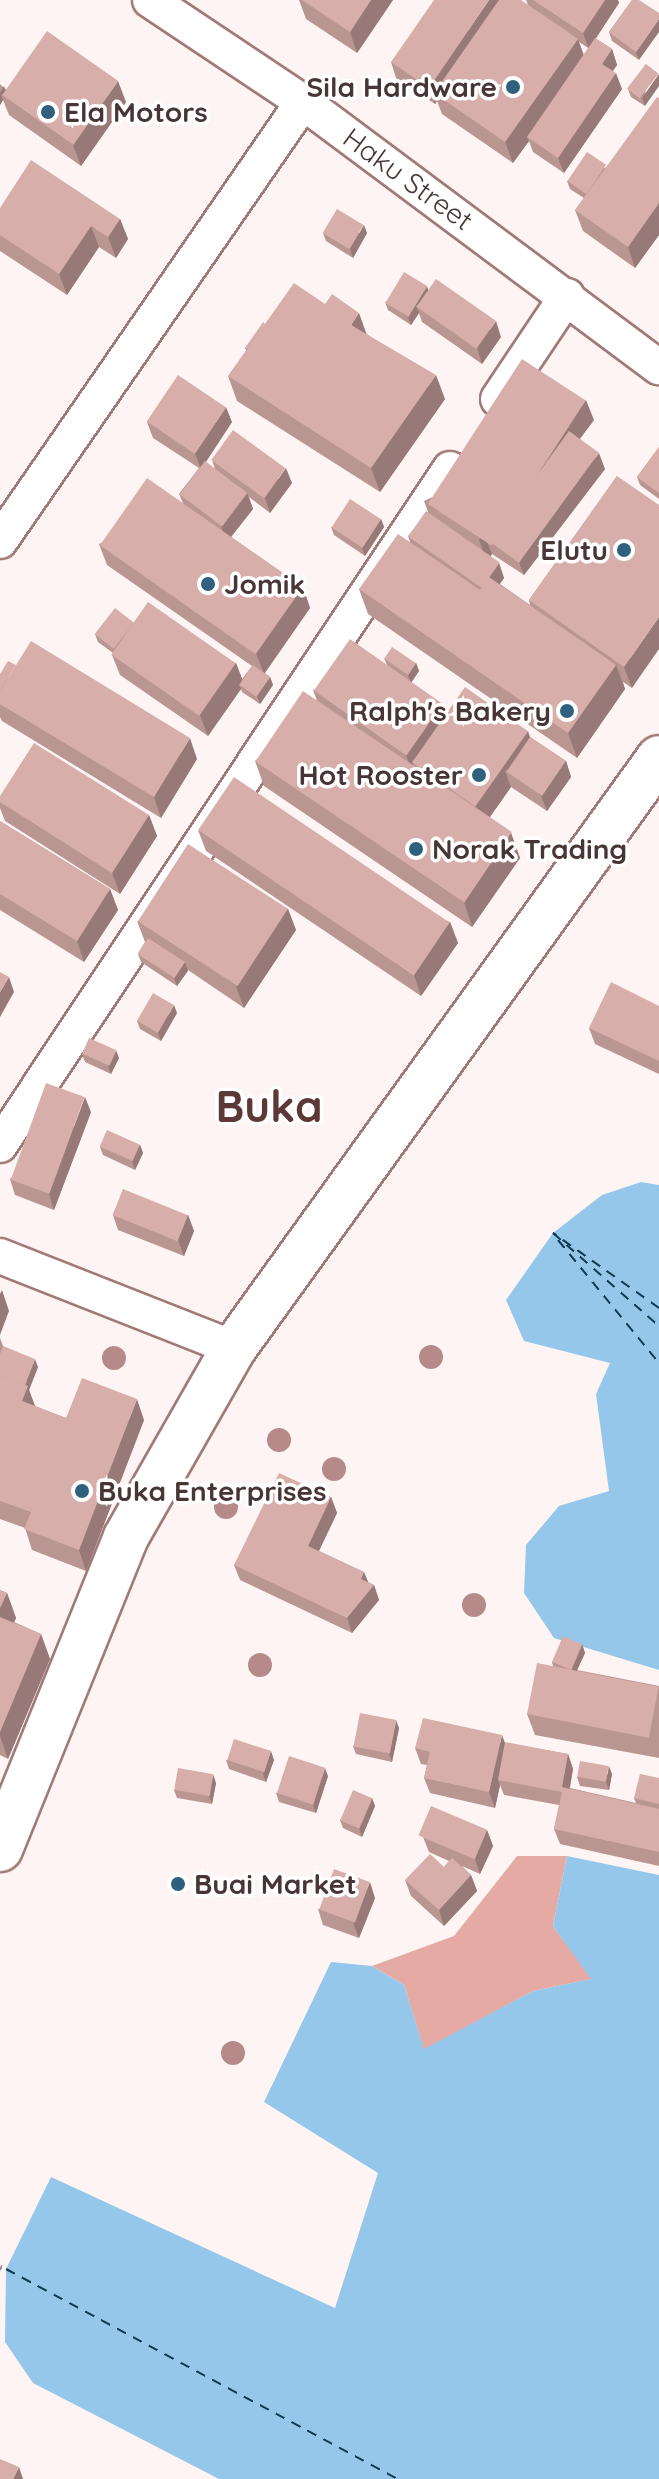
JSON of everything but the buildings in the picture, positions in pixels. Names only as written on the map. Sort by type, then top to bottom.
[{"type":"main road","points":[[0,1849],[126,1537],[234,1348],[659,758]]},
{"type":"street","name":"Haku Street","points":[[150,0],[303,102],[659,367]]},
{"type":"street","points":[[0,541],[303,102]]},
{"type":"street","points":[[0,1145],[567,296]]},
{"type":"street","points":[[0,1256],[234,1348]]},
{"type":"shaded area","points":[[517,1856],[567,1856],[553,1926],[592,1979],[533,1991],[424,2050],[404,1985],[372,1966],[454,1936]]},
{"type":"water","points":[[641,1182],[659,1185],[659,1670],[554,1638],[524,1593],[526,1545],[559,1506],[609,1491],[596,1394],[610,1363],[524,1341],[506,1300],[553,1233],[602,1195]]},
{"type":"water","points":[[567,1856],[659,1875],[659,2479],[219,2479],[33,2383],[5,2342],[6,2269],[51,2177],[335,2308],[378,2173],[264,2102],[331,1962],[372,1966],[404,1985],[424,2049],[533,1991],[591,1979],[553,1926]]},
{"type":"ferry route","points":[[659,1308],[553,1233],[659,1326]]},
{"type":"ferry route","points":[[558,1240],[659,1363]]},
{"type":"ferry route","points":[[6,2269],[397,2479]]},
{"type":"place","name":"Sila Hardware","points":[[513,87]]},
{"type":"place","name":"Ela Motors","points":[[48,112]]},
{"type":"place","name":"Elutu","points":[[624,550]]},
{"type":"place","name":"Jomik","points":[[208,584]]},
{"type":"place","name":"Ralph's Bakery","points":[[567,711]]},
{"type":"place","name":"Hot Rooster","points":[[479,775]]},
{"type":"place","name":"Norak Trading","points":[[416,849]]},
{"type":"place","name":"Buka Enterprises","points":[[82,1491]]},
{"type":"place","name":"Buai Market","points":[[178,1884]]},
{"type":"district","name":"Buka","points":[[269,1106]]}]
